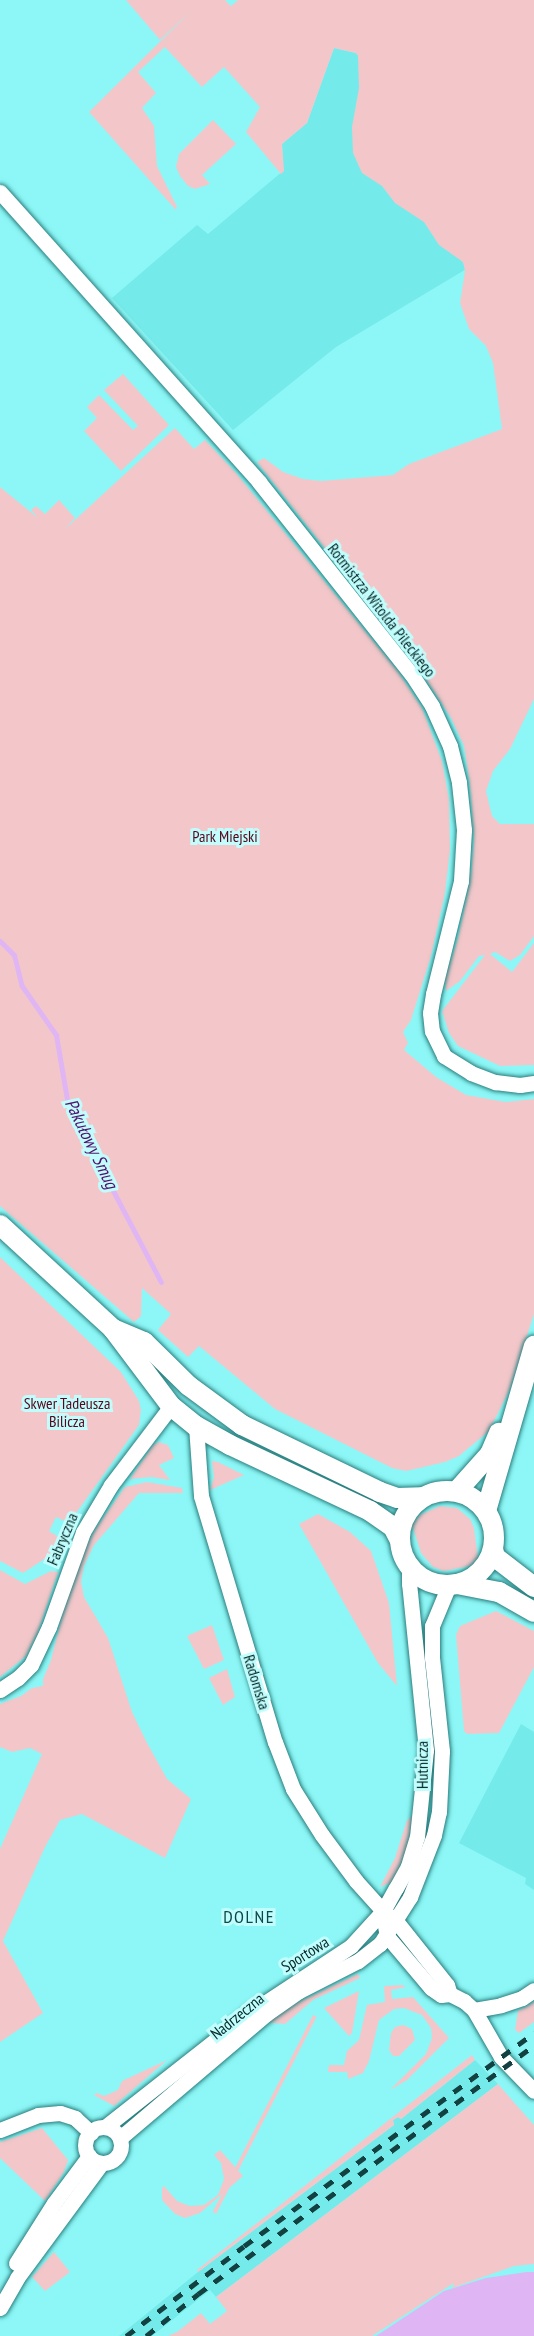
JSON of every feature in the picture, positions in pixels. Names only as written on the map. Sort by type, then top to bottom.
[{"type":"street","name":"Rotmistrza Witolda Pileckiego","points":[[0,192],[259,482],[412,675],[432,706],[450,746],[459,783],[464,830],[461,881],[433,994],[430,1013],[432,1031],[444,1056],[471,1073],[495,1082],[534,1083]]},
{"type":"street","points":[[0,1225],[113,1329],[171,1406],[196,1426],[230,1445],[370,1511],[393,1527],[399,1539],[402,1554],[410,1568],[427,1581],[499,1592],[534,1612]]},
{"type":"street","points":[[113,1329],[144,1342],[189,1386],[242,1425],[347,1478],[398,1498],[421,1497],[438,1491],[457,1491],[473,1498],[486,1511],[494,1529],[495,1557],[534,1587]]},
{"type":"street","points":[[486,1511],[515,1418],[517,1400],[534,1346]]},
{"type":"street","points":[[171,1406],[189,1386]]},
{"type":"street","points":[[457,1491],[490,1454],[506,1414],[517,1400]]},
{"type":"street","name":"Fabryczna","points":[[0,1690],[18,1678],[31,1665],[49,1628],[83,1532],[111,1485],[171,1406]]},
{"type":"street","name":"Radomska","points":[[196,1426],[201,1496],[274,1742],[294,1789],[330,1846],[383,1911],[396,1921],[447,1985],[450,1994],[474,2010],[501,2057],[534,2091]]},
{"type":"street","points":[[399,1539],[405,1515],[421,1497]]},
{"type":"street","points":[[453,1585],[467,1581],[484,1568],[493,1549]]},
{"type":"street","name":"Hutnicza","points":[[383,1911],[408,1866],[417,1837],[434,1750],[409,1584],[410,1568]]},
{"type":"street","name":"Hutnicza","points":[[387,1936],[410,1897],[434,1834],[439,1812],[434,1750],[432,1626],[453,1585]]},
{"type":"street","points":[[383,1911],[387,1936]]},
{"type":"street","name":"Sportowa","points":[[98,2130],[276,1994],[351,1946],[383,1911]]},
{"type":"street","name":"Radomska","points":[[387,1936],[431,1989],[441,1995],[450,1994]]},
{"type":"street","name":"Nadrzeczna","points":[[120,2139],[266,2014],[299,1991],[358,1961],[387,1936]]},
{"type":"street","points":[[474,2010],[522,1998],[534,1990]]},
{"type":"street","points":[[0,2130],[38,2115],[60,2113],[98,2130],[115,2131],[120,2139],[119,2155],[113,2161],[95,2160],[54,2203],[0,2290]]},
{"type":"street","points":[[95,2160],[85,2146],[98,2130]]},
{"type":"street","points":[[0,2308],[17,2278],[95,2160]]},
{"type":"shaded area","points":[[334,48],[360,54],[442,238],[468,268],[336,347],[233,430],[112,298],[197,225],[208,234],[283,171],[282,144],[307,123]]},
{"type":"shaded area","points":[[521,1724],[534,1732],[534,1890],[525,1884],[526,1878],[459,1843]]},
{"type":"shaded area","points":[[475,2060],[498,2084],[216,2297],[210,2290],[152,2336],[119,2336],[198,2272],[394,2125],[393,2120],[398,2117],[401,2119]]},
{"type":"shaded area","points":[[534,2272],[534,2336],[376,2336],[444,2291],[486,2278]]},
{"type":"green space","points":[[126,0],[225,0],[231,6],[238,0],[534,0],[534,699],[510,749],[493,771],[486,791],[492,816],[500,824],[534,824],[534,936],[520,955],[510,961],[495,952],[490,954],[512,972],[534,943],[534,1065],[500,1066],[458,1046],[449,1033],[442,1011],[485,955],[479,956],[460,981],[446,991],[445,980],[458,938],[471,876],[474,840],[470,785],[464,746],[451,718],[416,664],[257,462],[264,458],[283,472],[303,479],[321,481],[393,475],[409,464],[502,429],[493,363],[486,346],[469,329],[460,303],[465,271],[463,262],[439,245],[424,222],[395,203],[382,186],[362,173],[353,153],[352,127],[359,88],[358,56],[356,53],[334,48],[307,123],[282,144],[284,171],[281,174],[246,132],[260,107],[224,67],[202,87],[165,47],[138,72],[156,93],[142,108],[154,126],[157,166],[177,207],[176,210],[89,112],[190,12],[160,40]]},
{"type":"green space","points":[[213,120],[236,144],[202,175],[210,184],[195,189],[188,186],[180,176],[176,167],[179,154]]},
{"type":"green space","points":[[123,374],[169,425],[121,471],[84,431],[97,418],[87,407],[99,395],[133,430],[138,426],[104,390]]},
{"type":"green space","name":"Park Miejski","points":[[175,428],[194,449],[205,440],[236,473],[397,670],[422,708],[442,761],[449,799],[450,850],[445,893],[431,956],[411,1020],[403,1032],[408,1043],[404,1050],[436,1077],[466,1095],[506,1102],[534,1099],[534,1314],[510,1389],[489,1431],[459,1456],[445,1462],[406,1471],[392,1468],[275,1409],[199,1346],[188,1357],[158,1330],[171,1314],[142,1288],[141,1316],[134,1322],[0,1206],[0,487],[38,518],[31,510],[36,506],[45,514],[59,500],[75,518],[65,529]]},
{"type":"green space","name":"Skwer Tadeusza Bilicza","points":[[0,1257],[121,1372],[139,1401],[141,1410],[139,1425],[69,1523],[56,1517],[49,1531],[62,1539],[55,1552],[23,1573],[0,1561]]},
{"type":"green space","points":[[159,1442],[168,1445],[174,1458],[159,1465],[170,1480],[151,1477],[130,1479],[153,1445]]},
{"type":"green space","points":[[212,1461],[244,1475],[210,1490],[214,1477]]},
{"type":"green space","points":[[147,1482],[182,1488],[183,1493],[139,1493],[94,1545],[84,1566],[81,1581],[84,1597],[108,1638],[132,1712],[146,1741],[167,1779],[191,1799],[165,1858],[82,1814],[60,1820],[45,1847],[3,1941],[43,2013],[0,2042],[0,1849],[42,1754],[30,1748],[12,1752],[0,1747],[0,1704],[21,1696],[32,1688],[43,1686],[70,1584],[84,1550],[96,1528],[125,1487]]},
{"type":"green space","points":[[440,1506],[457,1508],[470,1519],[474,1528],[478,1558],[470,1566],[444,1571],[433,1567],[421,1553],[412,1525],[420,1515]]},
{"type":"green space","points":[[318,1514],[350,1532],[371,1551],[389,1603],[397,1686],[378,1663],[299,1524]]},
{"type":"green space","points":[[0,1570],[25,1584],[51,1571],[58,1572],[38,1632],[26,1656],[0,1677]]},
{"type":"green space","points":[[496,1611],[534,1631],[534,1667],[499,1733],[467,1734],[464,1731],[456,1635],[460,1626]]},
{"type":"green space","points":[[212,1625],[224,1660],[204,1669],[187,1636]]},
{"type":"green space","points":[[227,1669],[235,1697],[223,1705],[209,1678]]},
{"type":"green space","points":[[416,1813],[404,1858],[392,1882],[380,1887],[395,1858],[407,1820]]},
{"type":"green space","points":[[358,1974],[360,1978],[313,2000],[285,2024],[263,2022],[273,2014]]},
{"type":"green space","points":[[402,1985],[406,1987],[391,1990],[392,1999],[413,1997],[449,2038],[407,2080],[390,2090],[426,2054],[432,2038],[431,2028],[422,2015],[404,2008],[394,2009],[379,2020],[369,2061],[363,2073],[348,2079],[347,2072],[328,2072],[329,2065],[344,2065],[347,2051],[359,2040],[367,2005],[385,2002],[384,1986]]},
{"type":"green space","points":[[359,1991],[352,2033],[349,2036],[324,2008]]},
{"type":"green space","points":[[534,2002],[534,2022],[519,2033],[515,2030],[518,2011]]},
{"type":"green space","points":[[313,2015],[317,2017],[216,2214],[213,2212]]},
{"type":"green space","points":[[403,2025],[412,2029],[415,2040],[399,2056],[393,2056],[389,2050],[391,2033],[395,2027]]},
{"type":"green space","points":[[472,2055],[475,2060],[401,2119],[398,2117],[393,2120],[394,2125],[198,2272],[197,2270]]},
{"type":"green space","points":[[167,2060],[114,2106],[94,2095],[97,2093],[104,2096],[118,2090],[122,2081]]},
{"type":"green space","points":[[498,2084],[534,2125],[534,2264],[514,2266],[452,2288],[454,2283],[372,2336],[168,2336],[177,2332],[201,2313],[210,2324],[227,2311],[216,2297]]},
{"type":"green space","points":[[42,2128],[68,2160],[64,2172],[45,2201],[0,2158],[0,2142]]},
{"type":"green space","points":[[220,2150],[243,2176],[200,2213],[185,2218],[175,2214],[162,2200],[162,2188],[164,2186],[177,2201],[190,2206],[204,2205],[218,2195],[224,2179],[221,2163],[214,2155]]},
{"type":"green space","points":[[54,2252],[70,2272],[45,2291],[32,2277]]},
{"type":"waterway","name":"Pakułowy Smug","points":[[0,941],[14,955],[22,986],[56,1035],[68,1105],[161,1282]]},
{"type":"railway","points":[[126,2336],[244,2246],[534,2033]]},
{"type":"railway","points":[[146,2336],[198,2294],[534,2045]]},
{"type":"district","name":"DOLNE","points":[[249,1917]]}]
